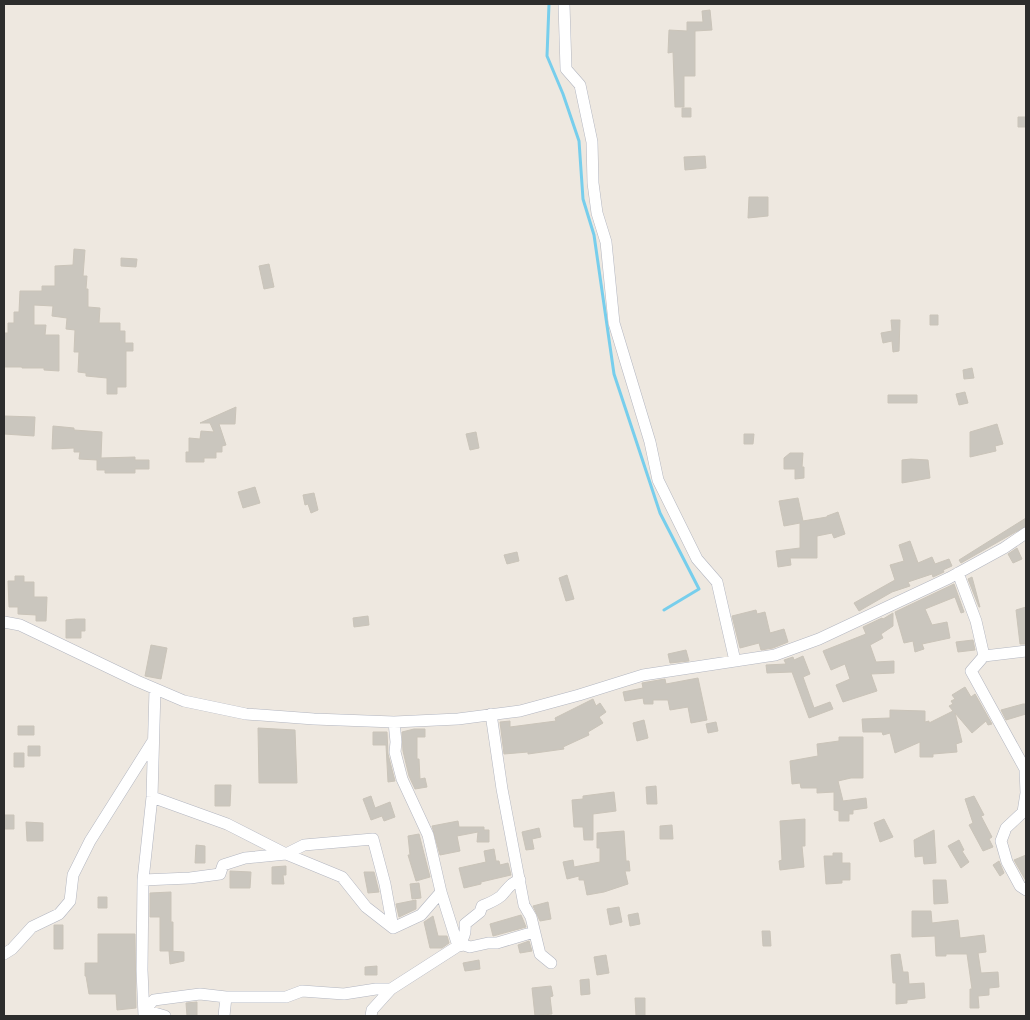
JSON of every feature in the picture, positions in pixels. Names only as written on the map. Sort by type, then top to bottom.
[{"type":"street","points":[[564,4],[566,70],[580,85],[592,142],[593,183],[597,213],[606,242],[614,323],[650,442],[658,480],[697,559],[717,582],[735,661]]},
{"type":"street","points":[[4,622],[20,625],[184,701],[246,714],[394,722],[458,719],[520,711],[643,675],[775,655],[819,639],[958,574],[1026,534]]},
{"type":"street","points":[[958,574],[976,621],[984,656]]},
{"type":"street","points":[[1026,651],[984,656],[971,671],[1025,769],[1026,794],[1023,812],[1006,828],[1001,841],[1007,862],[1020,886],[1026,890]]},
{"type":"street","points":[[144,1013],[142,970],[143,880],[152,797],[155,689]]},
{"type":"street","points":[[491,714],[508,824],[524,905],[531,917],[540,954],[551,963]]},
{"type":"street","points":[[394,722],[395,752],[402,779],[428,835],[441,892],[458,946]]},
{"type":"street","points":[[4,954],[12,949],[32,928],[59,914],[70,901],[73,875],[90,841],[154,740]]},
{"type":"street","points":[[152,797],[227,824],[286,854],[342,878],[366,907],[393,928]]},
{"type":"street","points":[[143,880],[190,878],[220,874],[223,865],[245,858],[286,854],[304,845],[373,839],[385,884],[393,928]]},
{"type":"street","points":[[371,1016],[372,1010],[391,990],[458,946],[466,932],[465,924],[480,912],[482,906],[493,902],[514,882],[520,880]]},
{"type":"street","points":[[393,928],[421,915],[441,892]]},
{"type":"street","points":[[458,946],[470,947],[497,943],[534,932]]},
{"type":"street","points":[[144,1013],[154,1000],[200,994],[226,997],[286,997],[302,991],[344,994],[376,989],[391,990]]},
{"type":"street","points":[[224,1016],[226,997]]},
{"type":"street","points":[[144,1013],[165,1016]]},
{"type":"building","points":[[710,10],[712,30],[695,31],[695,76],[684,76],[684,107],[675,107],[673,52],[668,53],[669,30],[687,31],[687,22],[703,22],[702,11]]},
{"type":"building","points":[[682,108],[691,108],[691,117],[682,117]]},
{"type":"building","points":[[1018,117],[1026,117],[1026,127],[1018,127]]},
{"type":"building","points":[[705,156],[706,168],[685,170],[684,157]]},
{"type":"building","points":[[749,197],[768,197],[768,216],[748,218]]},
{"type":"building","points":[[74,249],[85,250],[83,276],[87,276],[88,307],[100,308],[99,323],[120,323],[120,331],[125,331],[125,343],[133,343],[133,351],[126,351],[126,387],[117,387],[117,394],[107,394],[107,378],[86,376],[86,373],[78,372],[79,352],[74,352],[75,330],[66,329],[67,318],[52,316],[53,306],[34,305],[34,325],[46,325],[45,335],[59,335],[59,371],[44,370],[44,368],[4,367],[4,333],[8,333],[8,323],[14,323],[14,312],[19,312],[20,291],[42,291],[42,286],[55,286],[55,266],[73,265]]},
{"type":"building","points":[[121,258],[137,259],[136,267],[121,266]]},
{"type":"building","points":[[269,264],[274,287],[264,289],[259,266]]},
{"type":"building","points":[[930,315],[938,315],[938,325],[930,325]]},
{"type":"building","points":[[891,320],[900,320],[899,351],[893,352],[892,341],[883,343],[881,333],[892,331]]},
{"type":"building","points":[[972,368],[974,378],[964,379],[963,370]]},
{"type":"building","points":[[965,392],[968,403],[959,405],[956,394]]},
{"type":"building","points":[[888,395],[917,395],[917,403],[888,403]]},
{"type":"building","points":[[236,407],[235,424],[219,424],[226,445],[222,446],[222,452],[216,452],[216,458],[204,458],[204,462],[186,462],[186,452],[189,452],[189,438],[200,439],[201,431],[214,432],[210,423],[200,423]]},
{"type":"building","points":[[4,416],[35,417],[34,436],[4,434]]},
{"type":"building","points":[[997,424],[1003,444],[995,446],[996,451],[970,457],[970,432]]},
{"type":"building","points":[[53,426],[102,432],[101,458],[135,457],[135,460],[149,460],[149,469],[135,469],[135,473],[105,473],[105,470],[97,470],[97,460],[79,459],[80,452],[74,452],[74,448],[52,449]]},
{"type":"building","points":[[476,432],[479,448],[470,450],[466,434]]},
{"type":"building","points":[[744,434],[754,434],[753,444],[744,444]]},
{"type":"building","points":[[790,453],[803,453],[802,467],[804,467],[804,478],[795,479],[795,469],[784,469],[784,458]]},
{"type":"building","points":[[902,460],[928,460],[930,478],[902,483]]},
{"type":"building","points":[[255,487],[260,503],[243,508],[238,492]]},
{"type":"building","points":[[314,493],[318,510],[311,513],[308,504],[305,505],[303,495]]},
{"type":"building","points":[[798,498],[803,521],[827,517],[838,512],[845,534],[834,538],[832,533],[817,536],[817,558],[790,558],[791,565],[778,567],[776,551],[800,548],[800,523],[784,526],[779,501]]},
{"type":"building","points":[[1026,518],[1026,526],[961,563],[959,560]]},
{"type":"building","points":[[910,541],[918,563],[932,557],[935,564],[949,559],[952,566],[933,577],[932,574],[908,582],[910,586],[892,592],[859,611],[854,603],[895,580],[890,565],[904,561],[899,545]]},
{"type":"building","points":[[1017,548],[1022,559],[1013,563],[1008,554]]},
{"type":"building","points":[[517,552],[519,561],[507,564],[504,555]]},
{"type":"building","points":[[567,575],[574,599],[566,601],[559,578]]},
{"type":"building","points":[[15,576],[24,576],[24,582],[34,582],[34,597],[47,597],[46,621],[36,621],[36,615],[18,614],[18,607],[9,607],[8,581],[15,581]]},
{"type":"building","points":[[972,577],[980,607],[968,579]]},
{"type":"building","points":[[954,584],[964,612],[961,613],[955,597],[925,609],[932,625],[947,622],[950,638],[922,644],[924,649],[915,652],[913,641],[904,643],[895,612]]},
{"type":"building","points":[[1026,607],[1026,644],[1020,644],[1016,610]]},
{"type":"building","points":[[756,610],[757,614],[765,612],[770,633],[784,629],[788,642],[761,650],[759,643],[740,648],[732,616]]},
{"type":"building","points":[[893,613],[893,626],[881,634],[883,638],[870,645],[876,662],[894,661],[894,673],[871,674],[877,691],[843,702],[836,685],[850,679],[845,664],[831,670],[823,651],[866,634],[863,627]]},
{"type":"building","points":[[368,616],[369,625],[354,627],[353,618]]},
{"type":"building","points":[[85,619],[85,631],[81,631],[81,638],[66,638],[66,620]]},
{"type":"building","points":[[973,640],[975,650],[958,652],[956,642]]},
{"type":"building","points":[[151,645],[167,648],[161,679],[145,676]]},
{"type":"building","points":[[686,650],[689,661],[670,663],[668,654]]},
{"type":"building","points":[[803,656],[810,674],[803,677],[814,708],[830,702],[833,709],[809,718],[792,672],[767,673],[766,665],[786,664],[784,660],[793,657],[794,660]]},
{"type":"building","points":[[698,678],[707,720],[691,723],[688,707],[670,710],[668,700],[653,700],[653,704],[644,704],[643,698],[625,701],[623,692],[643,688],[642,683],[665,679],[666,684]]},
{"type":"building","points":[[965,687],[971,697],[975,694],[992,724],[988,725],[986,721],[972,733],[955,713],[962,742],[956,744],[957,752],[933,754],[933,757],[920,757],[920,742],[895,753],[890,733],[883,735],[882,732],[863,732],[862,719],[890,718],[890,710],[925,711],[925,722],[929,721],[929,723],[953,711],[949,706],[953,704],[951,701],[955,699],[952,695]]},
{"type":"building","points":[[593,699],[596,706],[600,703],[606,712],[599,717],[603,723],[588,732],[589,735],[563,747],[564,749],[528,754],[528,752],[504,754],[500,722],[510,721],[510,727],[556,721],[555,718]]},
{"type":"building","points":[[1026,704],[1026,714],[1006,720],[1001,710]]},
{"type":"building","points":[[644,720],[648,738],[637,741],[633,723]]},
{"type":"building","points":[[716,722],[718,731],[708,733],[706,724]]},
{"type":"building","points":[[18,726],[34,726],[34,735],[18,735]]},
{"type":"building","points":[[258,728],[295,730],[297,783],[259,783]]},
{"type":"building","points":[[425,729],[425,737],[417,737],[417,759],[419,759],[420,779],[425,778],[427,787],[415,789],[409,776],[403,751],[402,732]]},
{"type":"building","points":[[373,732],[387,732],[388,754],[395,781],[388,782],[386,745],[373,745]]},
{"type":"building","points":[[839,737],[863,737],[863,778],[838,781],[843,801],[866,798],[867,808],[853,810],[853,814],[849,814],[849,821],[839,821],[839,811],[834,810],[834,792],[817,793],[817,788],[801,788],[800,783],[792,784],[790,761],[818,756],[817,744],[839,741]]},
{"type":"building","points":[[28,746],[40,746],[40,756],[28,756]]},
{"type":"building","points":[[14,753],[24,753],[24,767],[14,767]]},
{"type":"building","points":[[215,785],[231,785],[230,806],[215,806]]},
{"type":"building","points":[[656,786],[657,804],[647,804],[646,787]]},
{"type":"building","points":[[614,792],[616,811],[593,814],[593,840],[584,840],[583,827],[574,827],[572,800],[583,799],[583,796]]},
{"type":"building","points":[[371,796],[375,808],[390,802],[395,817],[384,821],[382,816],[371,820],[363,799]]},
{"type":"building","points":[[974,796],[984,815],[981,816],[992,837],[989,839],[993,847],[983,851],[969,825],[973,823],[965,799]]},
{"type":"building","points":[[4,815],[14,815],[14,829],[4,829]]},
{"type":"building","points":[[805,819],[805,846],[802,846],[804,867],[780,870],[779,861],[782,860],[780,821]]},
{"type":"building","points":[[884,819],[893,837],[880,842],[874,823]]},
{"type":"building","points":[[458,821],[459,827],[484,827],[484,830],[489,830],[489,842],[477,842],[478,832],[457,836],[460,851],[440,855],[432,826]]},
{"type":"building","points":[[26,822],[43,823],[43,841],[27,841]]},
{"type":"building","points":[[672,825],[673,839],[660,839],[660,826]]},
{"type":"building","points":[[539,828],[541,837],[532,839],[534,849],[526,850],[522,832]]},
{"type":"building","points":[[934,830],[936,863],[924,864],[923,856],[915,857],[914,840]]},
{"type":"building","points":[[624,831],[626,861],[629,861],[630,871],[625,871],[628,884],[604,892],[587,895],[584,880],[579,880],[579,876],[567,879],[563,862],[573,860],[574,867],[600,862],[600,848],[597,848],[597,833]]},
{"type":"building","points":[[419,834],[430,877],[416,881],[408,855],[410,855],[408,836]]},
{"type":"building","points":[[959,840],[964,850],[962,851],[969,862],[961,868],[948,846]]},
{"type":"building","points":[[196,845],[205,846],[205,863],[195,863]]},
{"type":"building","points":[[494,849],[496,861],[499,861],[500,865],[508,863],[511,875],[464,888],[459,868],[486,862],[484,851]]},
{"type":"building","points":[[833,853],[842,853],[842,863],[850,863],[850,880],[842,880],[842,883],[826,884],[824,856],[833,856]]},
{"type":"building","points":[[1026,855],[1026,881],[1014,860]]},
{"type":"building","points":[[999,861],[1004,873],[1000,876],[993,865]]},
{"type":"building","points":[[286,866],[286,875],[283,875],[284,884],[272,884],[272,867]]},
{"type":"building","points":[[230,871],[251,872],[250,888],[230,888]]},
{"type":"building","points":[[364,872],[374,872],[379,892],[368,893]]},
{"type":"building","points":[[933,880],[946,880],[948,903],[934,904]]},
{"type":"building","points":[[419,883],[421,898],[412,899],[410,884]]},
{"type":"building","points":[[171,892],[173,951],[160,951],[160,917],[150,917],[150,893]]},
{"type":"building","points":[[98,897],[107,897],[107,908],[98,908]]},
{"type":"building","points":[[416,900],[416,909],[399,917],[396,904]]},
{"type":"building","points":[[548,902],[551,919],[540,921],[533,906]]},
{"type":"building","points":[[619,907],[622,922],[610,925],[607,909]]},
{"type":"building","points":[[912,911],[931,911],[932,923],[958,920],[960,938],[984,935],[986,952],[978,953],[981,973],[998,972],[999,987],[989,988],[989,995],[978,996],[979,1008],[970,1008],[970,989],[972,989],[967,954],[936,956],[935,936],[912,937]]},
{"type":"building","points":[[638,913],[640,924],[630,926],[628,915]]},
{"type":"building","points":[[521,915],[526,927],[493,936],[490,924]]},
{"type":"building","points":[[433,916],[438,936],[447,936],[449,943],[442,948],[430,948],[424,922]]},
{"type":"building","points":[[54,925],[63,925],[63,949],[54,949]]},
{"type":"building","points":[[762,931],[770,931],[771,946],[763,946]]},
{"type":"building","points":[[98,934],[135,934],[136,1008],[117,1010],[116,994],[89,994],[85,976],[85,963],[98,963]]},
{"type":"building","points":[[529,941],[532,951],[520,953],[518,945]]},
{"type":"building","points":[[169,951],[184,952],[184,961],[170,964]]},
{"type":"building","points":[[900,954],[903,972],[908,972],[909,984],[924,983],[925,998],[907,1000],[907,1003],[896,1004],[896,983],[893,983],[891,955]]},
{"type":"building","points":[[606,955],[609,973],[597,975],[594,957]]},
{"type":"building","points":[[479,960],[480,969],[465,971],[463,963]]},
{"type":"building","points":[[377,966],[377,975],[365,975],[365,967]]},
{"type":"building","points":[[589,979],[590,994],[581,995],[580,980]]},
{"type":"building","points":[[551,986],[553,996],[550,997],[552,1014],[535,1016],[532,988]]},
{"type":"building","points":[[635,998],[645,998],[645,1016],[636,1016]]},
{"type":"building","points":[[197,1002],[197,1016],[187,1016],[186,1003]]},
{"type":"waterway","points":[[549,4],[547,56],[563,94],[579,141],[583,199],[594,235],[614,374],[660,513],[699,589],[664,610]]}]
